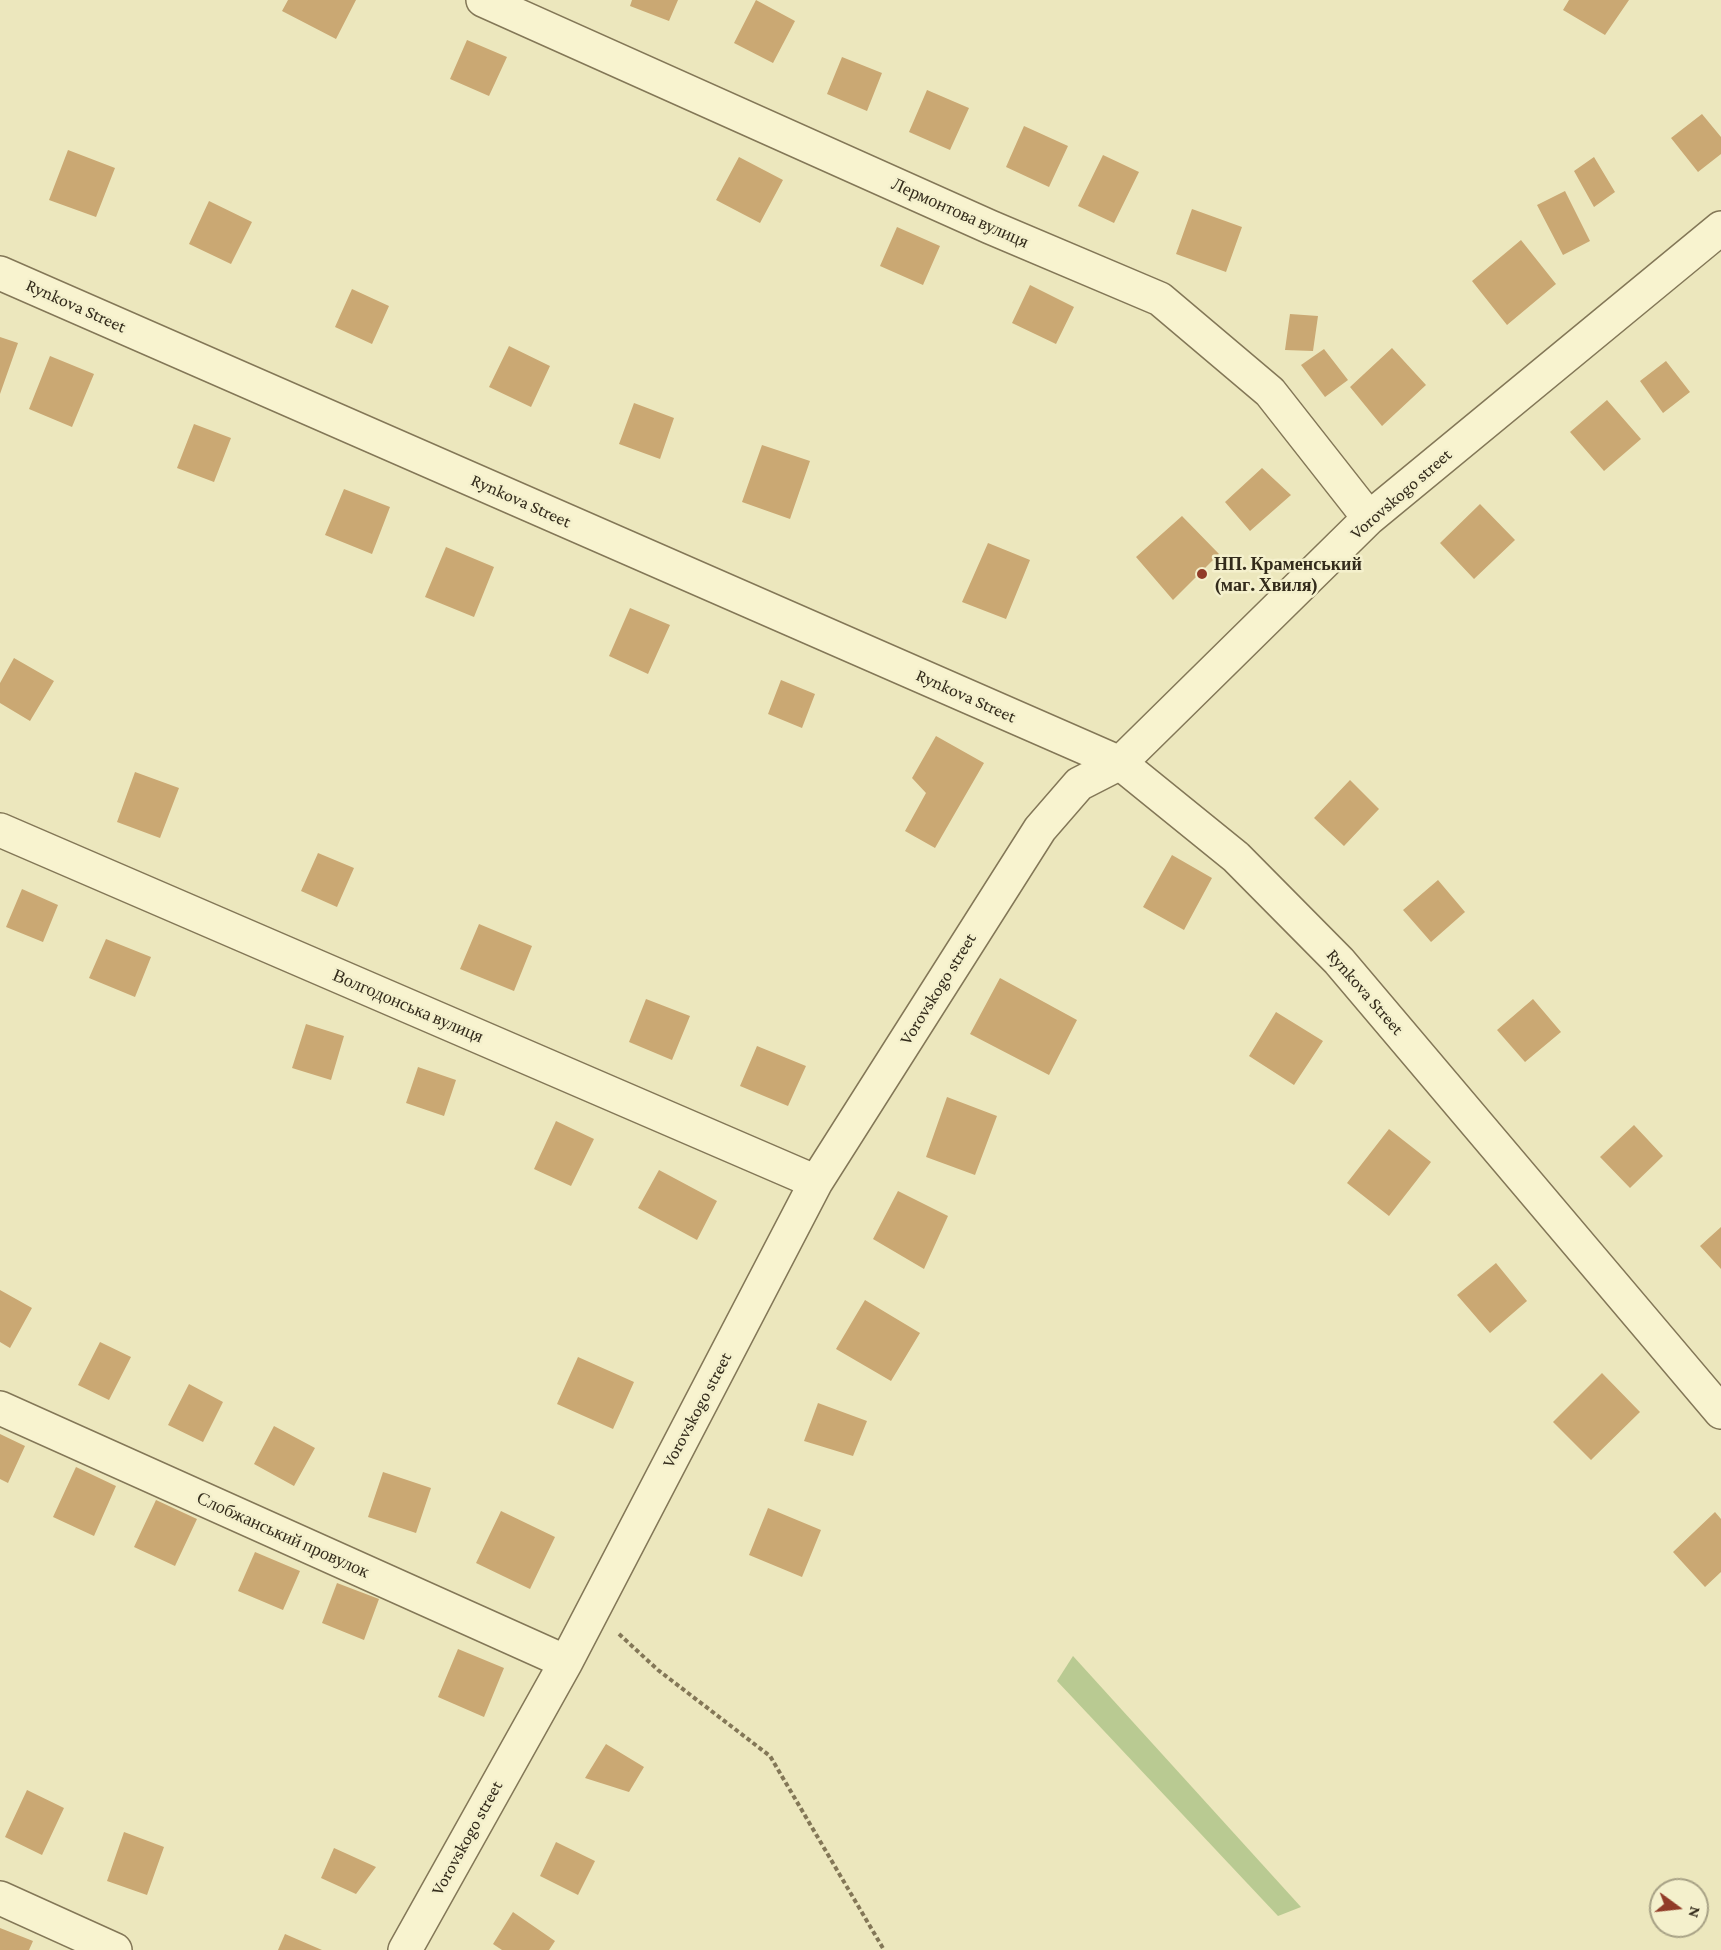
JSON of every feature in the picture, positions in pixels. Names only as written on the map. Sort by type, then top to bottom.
[{"type":"street","name":"Лермонтова вулиця","points":[[483,0],[990,227],[1160,299],[1270,392],[1369,518]]},
{"type":"street","name":"Vorovskogo street","points":[[405,1950],[566,1662],[816,1182],[1040,829],[1079,784],[1120,763],[1369,518],[1721,228]]},
{"type":"street","name":"Rynkova Street","points":[[0,273],[1120,763],[1236,857],[1339,961],[1721,1413]]},
{"type":"street","name":"Волгодонська вулиця","points":[[0,830],[816,1182]]},
{"type":"street","name":"Слобжанський провулок","points":[[0,1408],[566,1662]]},
{"type":"street","points":[[0,1898],[115,1950]]},
{"type":"path","points":[[600,1594],[620,1635],[658,1670],[770,1756],[884,1950]]},
{"type":"green space","points":[[1073,1656],[1301,1907],[1278,1916],[1057,1681]]},
{"type":"building","points":[[288,0],[356,0],[336,39],[282,11]]},
{"type":"building","points":[[632,0],[678,0],[669,21],[630,6]]},
{"type":"building","points":[[756,0],[795,21],[773,63],[734,43]]},
{"type":"building","points":[[1569,0],[1629,0],[1605,35],[1563,10]]},
{"type":"building","points":[[467,40],[507,57],[489,96],[450,79]]},
{"type":"building","points":[[842,57],[882,73],[867,111],[827,94]]},
{"type":"building","points":[[927,90],[969,108],[950,150],[909,132]]},
{"type":"building","points":[[1702,114],[1721,137],[1721,154],[1698,172],[1671,138]]},
{"type":"building","points":[[1024,126],[1068,146],[1049,187],[1006,167]]},
{"type":"building","points":[[68,150],[115,168],[96,217],[49,200]]},
{"type":"building","points":[[1103,155],[1139,172],[1114,223],[1078,206]]},
{"type":"building","points":[[739,157],[783,180],[760,223],[716,200]]},
{"type":"building","points":[[1594,157],[1615,192],[1594,207],[1574,171]]},
{"type":"building","points":[[1565,191],[1590,241],[1563,255],[1537,205]]},
{"type":"building","points":[[209,201],[252,222],[231,264],[189,244]]},
{"type":"building","points":[[1192,209],[1242,227],[1226,272],[1176,254]]},
{"type":"building","points":[[897,227],[940,246],[923,285],[880,266]]},
{"type":"building","points":[[1521,240],[1556,284],[1507,325],[1472,281]]},
{"type":"building","points":[[1030,285],[1074,307],[1056,344],[1012,323]]},
{"type":"building","points":[[352,289],[389,306],[372,344],[335,327]]},
{"type":"building","points":[[1290,314],[1318,316],[1313,351],[1285,350]]},
{"type":"building","points":[[0,337],[18,343],[0,394]]},
{"type":"building","points":[[509,346],[550,366],[531,407],[489,387]]},
{"type":"building","points":[[1392,348],[1426,385],[1382,426],[1350,387]]},
{"type":"building","points":[[1324,349],[1348,380],[1325,397],[1301,365]]},
{"type":"building","points":[[50,356],[94,374],[72,427],[29,409]]},
{"type":"building","points":[[1666,361],[1690,392],[1663,413],[1640,381]]},
{"type":"building","points":[[1607,400],[1641,439],[1604,471],[1570,432]]},
{"type":"building","points":[[634,403],[674,418],[660,459],[619,444]]},
{"type":"building","points":[[194,424],[231,438],[214,482],[177,468]]},
{"type":"building","points":[[762,445],[810,461],[790,519],[742,502]]},
{"type":"building","points":[[1262,468],[1291,495],[1250,531],[1225,502]]},
{"type":"building","points":[[344,489],[390,507],[372,554],[325,535]]},
{"type":"building","points":[[1480,504],[1515,540],[1474,579],[1440,543]]},
{"type":"building","points":[[1182,516],[1219,554],[1173,600],[1136,557]]},
{"type":"building","points":[[988,543],[1030,560],[1006,619],[962,602]]},
{"type":"building","points":[[446,547],[494,567],[474,617],[425,597]]},
{"type":"building","points":[[630,608],[670,625],[648,674],[609,656]]},
{"type":"building","points":[[14,658],[54,681],[30,721],[0,703],[0,683]]},
{"type":"building","points":[[781,680],[815,694],[802,728],[768,714]]},
{"type":"building","points":[[936,736],[984,763],[935,848],[905,831],[926,793],[912,778]]},
{"type":"building","points":[[135,772],[179,788],[160,838],[117,822]]},
{"type":"building","points":[[1350,780],[1379,809],[1344,846],[1314,818]]},
{"type":"building","points":[[318,853],[354,868],[337,907],[301,891]]},
{"type":"building","points":[[1172,855],[1212,878],[1184,930],[1143,907]]},
{"type":"building","points":[[1438,880],[1465,912],[1431,942],[1403,910]]},
{"type":"building","points":[[22,889],[58,905],[43,942],[6,927]]},
{"type":"building","points":[[479,924],[532,946],[514,991],[460,969]]},
{"type":"building","points":[[106,939],[151,957],[135,997],[89,978]]},
{"type":"building","points":[[1000,978],[1077,1020],[1049,1075],[970,1034]]},
{"type":"building","points":[[646,999],[690,1016],[672,1060],[629,1042]]},
{"type":"building","points":[[1533,999],[1561,1032],[1525,1062],[1497,1030]]},
{"type":"building","points":[[1276,1012],[1323,1041],[1294,1085],[1249,1056]]},
{"type":"building","points":[[306,1024],[344,1036],[331,1080],[292,1068]]},
{"type":"building","points":[[757,1046],[806,1066],[788,1106],[740,1086]]},
{"type":"building","points":[[418,1067],[456,1080],[444,1116],[406,1103]]},
{"type":"building","points":[[947,1097],[997,1116],[975,1175],[926,1157]]},
{"type":"building","points":[[556,1121],[594,1139],[571,1186],[534,1169]]},
{"type":"building","points":[[1634,1125],[1663,1156],[1630,1188],[1600,1157]]},
{"type":"building","points":[[1389,1129],[1431,1162],[1389,1216],[1347,1183]]},
{"type":"building","points":[[659,1170],[717,1201],[697,1240],[638,1208]]},
{"type":"building","points":[[898,1191],[948,1216],[924,1269],[873,1239]]},
{"type":"building","points":[[1721,1227],[1721,1269],[1700,1246]]},
{"type":"building","points":[[1496,1263],[1527,1301],[1490,1333],[1457,1295]]},
{"type":"building","points":[[0,1290],[32,1308],[10,1348],[0,1342]]},
{"type":"building","points":[[865,1300],[920,1333],[891,1381],[836,1349]]},
{"type":"building","points":[[100,1342],[131,1357],[109,1400],[78,1385]]},
{"type":"building","points":[[578,1357],[634,1382],[613,1429],[557,1404]]},
{"type":"building","points":[[1602,1373],[1640,1412],[1591,1460],[1553,1422]]},
{"type":"building","points":[[189,1384],[223,1402],[203,1442],[168,1425]]},
{"type":"building","points":[[818,1403],[867,1421],[853,1456],[804,1441]]},
{"type":"building","points":[[274,1426],[315,1448],[294,1486],[254,1464]]},
{"type":"building","points":[[0,1434],[25,1446],[8,1483],[0,1479]]},
{"type":"building","points":[[76,1467],[116,1486],[94,1536],[53,1517]]},
{"type":"building","points":[[383,1472],[431,1488],[416,1533],[368,1517]]},
{"type":"building","points":[[156,1500],[197,1519],[175,1566],[134,1547]]},
{"type":"building","points":[[768,1508],[821,1530],[802,1577],[749,1555]]},
{"type":"building","points":[[501,1511],[555,1537],[530,1589],[476,1563]]},
{"type":"building","points":[[1715,1512],[1721,1519],[1721,1572],[1705,1587],[1673,1552]]},
{"type":"building","points":[[255,1552],[300,1571],[283,1610],[238,1591]]},
{"type":"building","points":[[337,1583],[379,1599],[364,1640],[322,1623]]},
{"type":"building","points":[[458,1649],[504,1668],[484,1717],[438,1697]]},
{"type":"building","points":[[606,1744],[644,1767],[629,1792],[585,1778]]},
{"type":"building","points":[[27,1790],[64,1808],[42,1855],[5,1837]]},
{"type":"building","points":[[124,1832],[164,1847],[147,1895],[107,1881]]},
{"type":"building","points":[[556,1842],[595,1861],[578,1895],[540,1876]]},
{"type":"building","points":[[334,1848],[376,1867],[356,1894],[321,1878]]},
{"type":"building","points":[[513,1912],[555,1941],[549,1950],[502,1950],[493,1944]]},
{"type":"building","points":[[0,1928],[33,1941],[29,1950],[0,1950]]},
{"type":"building","points":[[285,1934],[322,1950],[278,1950]]},
{"type":"place","name":"НП. Краменський (маг. Хвиля)","points":[[1202,574]]}]
